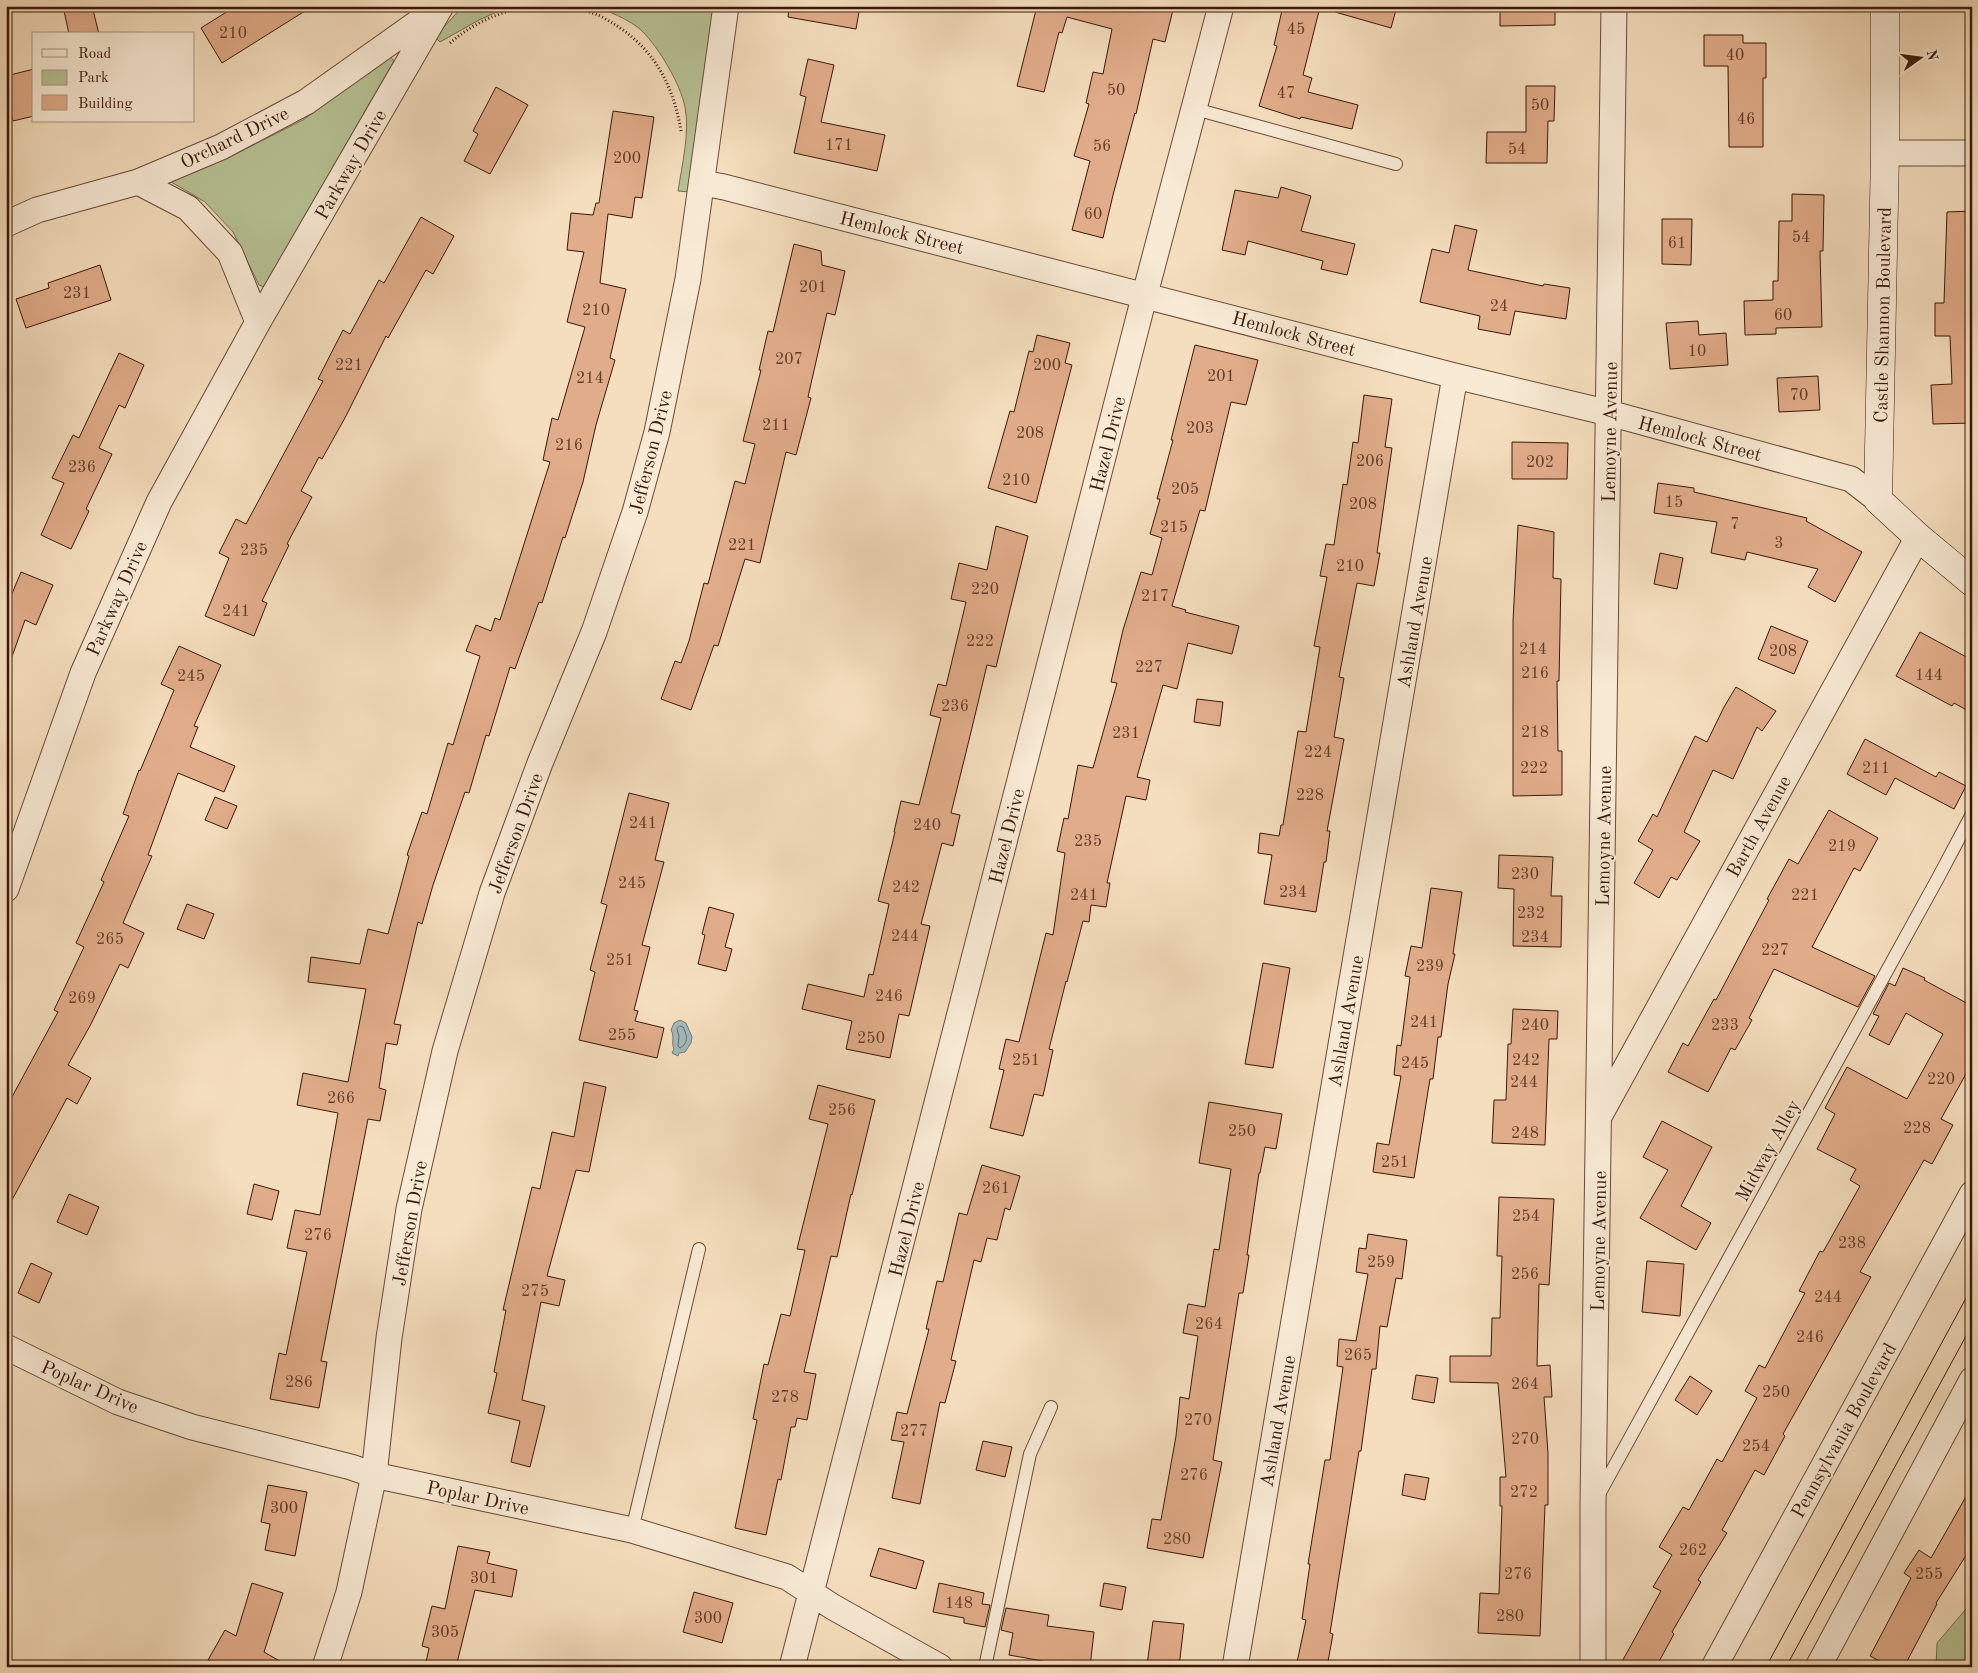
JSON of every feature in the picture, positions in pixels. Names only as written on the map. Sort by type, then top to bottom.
[{"type":"street","name":"Parkway Drive","points":[[6,889],[83,673],[159,502],[258,322],[441,6]]},
{"type":"street","name":"Orchard Drive","points":[[6,224],[37,210],[138,182],[221,147],[306,102],[441,6]]},
{"type":"street","name":"Jefferson Drive","points":[[325,1667],[349,1592],[374,1475],[389,1338],[409,1209],[445,1051],[492,893],[540,763],[594,632],[635,512],[657,432],[688,280],[703,183],[726,6]]},
{"type":"street","name":"Hazel Drive","points":[[792,1667],[1145,294],[1221,6]]},
{"type":"street","name":"Lemoyne Avenue","points":[[1593,1667],[1593,1504],[1600,1116],[1614,6]]},
{"type":"street","name":"Castle Shannon Boulevard","points":[[1878,500],[1885,153],[1885,6]]},
{"type":"street","points":[[1885,153],[1972,153]]},
{"type":"street","points":[[138,182],[188,208],[230,253],[258,322]]},
{"type":"street","name":"Hemlock Street","points":[[703,183],[734,189],[1145,294],[1455,376],[1609,413],[1851,479],[1878,500]]},
{"type":"street","name":"Ashland Avenue","points":[[1236,1667],[1455,376]]},
{"type":"street","points":[[1878,500],[1918,537],[1972,582]]},
{"type":"street","name":"Barth Avenue","points":[[1600,1116],[1918,537]]},
{"type":"street","name":"Pennsylvania Boulevard","points":[[1714,1667],[1972,1194]]},
{"type":"street","name":"Poplar Drive","points":[[6,1347],[118,1402],[192,1427],[351,1467],[374,1475],[632,1530],[787,1577],[812,1592],[833,1608],[940,1667]]},
{"type":"street","points":[[1818,1667],[1972,1380]]},
{"type":"lane","points":[[1195,108],[1396,164]]},
{"type":"lane","name":"Midway Alley","points":[[1593,1504],[1972,814]]},
{"type":"lane","points":[[632,1530],[699,1249]]},
{"type":"lane","points":[[985,1667],[1030,1454],[1051,1407]]},
{"type":"path","points":[[428,30],[435,42],[443,50],[462,33],[484,21],[517,9],[543,6]]},
{"type":"path","points":[[558,6],[598,15],[623,31],[645,49],[664,74],[678,113],[682,133]]},
{"type":"green space","points":[[463,6],[510,6],[479,20],[440,42],[435,37]]},
{"type":"green space","points":[[590,6],[716,6],[690,192],[678,191],[687,127],[685,107],[674,77],[649,38],[642,31],[618,16],[603,9]]},
{"type":"green space","points":[[390,56],[394,61],[264,287],[259,285],[233,232],[205,202],[168,180],[225,159],[303,120]]},
{"type":"green space","points":[[1972,1602],[1972,1667],[1936,1667],[1937,1643]]},
{"type":"water","points":[[680,1020],[686,1023],[692,1037],[691,1043],[685,1052],[679,1053],[678,1056],[672,1053],[674,1049],[671,1030],[674,1023]]},
{"type":"building","points":[[63,6],[92,6],[98,32],[69,32]]},
{"type":"building","points":[[236,6],[313,6],[222,63],[201,28]]},
{"type":"building","points":[[789,6],[860,6],[856,29],[788,17]]},
{"type":"building","points":[[1037,6],[1174,6],[1165,42],[1153,39],[1136,114],[1103,238],[1072,230],[1090,161],[1074,156],[1089,104],[1086,103],[1093,72],[1103,74],[1112,29],[1067,17],[1062,33],[1059,32],[1044,92],[1017,86]]},
{"type":"building","points":[[1283,6],[1301,6],[1319,11],[1303,75],[1312,78],[1308,92],[1358,105],[1352,129],[1301,117],[1300,119],[1259,106],[1277,46],[1274,45]]},
{"type":"building","points":[[1336,6],[1397,6],[1391,28],[1335,12]]},
{"type":"building","points":[[1500,6],[1555,6],[1555,25],[1500,26]]},
{"type":"building","points":[[1704,35],[1743,35],[1743,43],[1766,43],[1766,78],[1763,78],[1763,147],[1729,147],[1728,66],[1704,66]]},
{"type":"building","points":[[808,59],[834,65],[821,122],[885,135],[877,171],[794,153],[806,97],[800,95]]},
{"type":"building","points":[[32,70],[32,116],[13,121],[6,94],[6,76]]},
{"type":"building","points":[[1526,86],[1555,86],[1554,121],[1548,121],[1547,163],[1486,163],[1487,132],[1526,132]]},
{"type":"building","points":[[496,87],[528,105],[490,174],[464,161],[478,134],[473,131]]},
{"type":"building","points":[[613,111],[654,117],[642,198],[635,197],[632,218],[608,214],[600,283],[626,289],[610,358],[615,360],[596,425],[583,482],[542,603],[539,602],[515,669],[510,667],[489,736],[486,735],[469,793],[465,792],[433,885],[422,924],[418,922],[394,1024],[401,1025],[397,1045],[386,1043],[379,1088],[386,1090],[380,1121],[368,1119],[321,1361],[327,1362],[319,1408],[270,1399],[279,1353],[286,1355],[307,1252],[287,1248],[295,1210],[320,1215],[338,1113],[297,1105],[303,1073],[348,1082],[366,989],[308,982],[311,957],[360,964],[368,929],[388,934],[409,856],[407,855],[422,812],[427,814],[448,743],[453,745],[480,656],[466,651],[476,625],[491,631],[495,618],[500,620],[550,462],[543,460],[552,418],[558,420],[585,327],[567,322],[584,252],[567,250],[571,213],[593,215],[596,203],[599,203]]},
{"type":"building","points":[[1281,187],[1311,196],[1301,231],[1355,244],[1347,275],[1321,269],[1323,261],[1248,241],[1245,255],[1222,250],[1235,190],[1278,198]]},
{"type":"building","points":[[1792,194],[1824,195],[1823,251],[1820,251],[1822,327],[1776,328],[1776,334],[1745,335],[1744,301],[1773,300],[1773,281],[1778,281],[1779,221],[1792,221]]},
{"type":"building","points":[[1972,211],[1972,423],[1933,424],[1931,385],[1952,384],[1950,336],[1935,336],[1935,303],[1944,303],[1947,212]]},
{"type":"building","points":[[421,217],[454,236],[433,274],[426,270],[388,338],[386,336],[346,416],[322,459],[319,457],[301,491],[312,497],[287,544],[289,545],[262,601],[267,603],[254,636],[205,616],[229,558],[219,553],[236,519],[246,524],[323,381],[318,379],[343,330],[350,334],[379,280],[384,283]]},
{"type":"building","points":[[1662,219],[1692,219],[1691,265],[1662,264]]},
{"type":"building","points":[[1455,225],[1477,230],[1468,270],[1543,286],[1544,284],[1570,288],[1566,319],[1515,311],[1510,335],[1478,329],[1480,316],[1420,302],[1432,249],[1449,253]]},
{"type":"building","points":[[794,244],[821,251],[822,265],[845,271],[835,315],[827,313],[808,397],[811,398],[796,455],[786,452],[760,563],[745,559],[718,646],[714,645],[691,710],[661,699],[675,661],[681,663],[689,641],[704,583],[708,584],[735,481],[745,484],[755,444],[743,441],[761,370],[759,370],[768,331],[773,332]]},
{"type":"building","points":[[100,265],[111,300],[26,328],[16,299],[49,288],[48,283]]},
{"type":"building","points":[[1698,321],[1699,335],[1726,333],[1728,365],[1670,369],[1666,323]]},
{"type":"building","points":[[1037,335],[1070,343],[1065,363],[1072,365],[1036,503],[988,488],[1010,411],[1014,412],[1029,351],[1033,352]]},
{"type":"building","points":[[1195,345],[1258,360],[1246,405],[1231,402],[1205,511],[1200,510],[1172,606],[1186,610],[1185,612],[1239,626],[1232,654],[1188,643],[1177,689],[1163,685],[1137,777],[1150,780],[1146,800],[1126,796],[1107,883],[1110,883],[1106,907],[1091,905],[1089,922],[1083,921],[1049,1049],[1053,1050],[1043,1096],[1034,1094],[1023,1136],[990,1128],[1004,1070],[999,1069],[1006,1039],[1019,1042],[1046,933],[1053,935],[1065,853],[1057,851],[1064,818],[1068,819],[1078,765],[1093,768],[1117,683],[1111,682],[1123,630],[1141,572],[1152,575],[1162,538],[1150,534],[1160,499],[1157,499]]},
{"type":"building","points":[[119,353],[144,365],[125,408],[119,405],[99,448],[112,454],[86,509],[89,511],[71,549],[41,535],[64,483],[52,478],[73,435],[79,438]]},
{"type":"building","points":[[1818,376],[1820,410],[1779,412],[1777,378]]},
{"type":"building","points":[[1364,395],[1392,399],[1385,447],[1392,448],[1377,553],[1380,553],[1374,586],[1357,583],[1339,677],[1344,678],[1334,737],[1344,739],[1327,831],[1330,831],[1326,862],[1324,862],[1316,912],[1264,904],[1272,855],[1258,853],[1260,833],[1279,836],[1281,825],[1283,825],[1298,731],[1306,732],[1320,647],[1314,646],[1327,577],[1320,576],[1326,544],[1334,545],[1343,484],[1347,485],[1353,442],[1358,443]]},
{"type":"building","points":[[1512,442],[1568,443],[1567,479],[1512,479]]},
{"type":"building","points":[[1658,483],[1694,488],[1694,492],[1807,518],[1806,521],[1862,552],[1835,602],[1808,587],[1818,569],[1747,552],[1745,560],[1711,553],[1717,522],[1654,513]]},
{"type":"building","points":[[1518,525],[1554,532],[1553,578],[1561,579],[1559,681],[1557,681],[1558,751],[1562,751],[1562,795],[1513,796],[1513,621]]},
{"type":"building","points":[[996,526],[1028,536],[996,667],[987,665],[951,813],[960,815],[953,846],[942,843],[921,924],[930,926],[909,1016],[899,1014],[890,1058],[846,1049],[852,1021],[802,1009],[808,984],[864,997],[869,974],[873,975],[889,904],[878,901],[901,801],[919,805],[941,718],[930,715],[938,684],[946,686],[966,602],[951,599],[959,563],[987,570]]},
{"type":"building","points":[[1660,553],[1683,558],[1677,589],[1654,584]]},
{"type":"building","points":[[21,572],[53,585],[36,625],[25,620],[9,665],[6,664],[6,608]]},
{"type":"building","points":[[1771,626],[1808,641],[1794,674],[1758,659]]},
{"type":"building","points":[[1920,632],[1972,660],[1972,713],[1954,703],[1952,706],[1896,676]]},
{"type":"building","points":[[179,646],[221,665],[194,726],[198,727],[190,747],[235,766],[224,792],[178,773],[148,855],[152,856],[123,923],[144,933],[128,968],[120,964],[91,1024],[68,1065],[91,1078],[77,1104],[67,1098],[6,1211],[6,1108],[58,1012],[54,1010],[84,947],[76,943],[104,882],[101,880],[129,816],[123,814],[139,770],[174,690],[161,684]]},
{"type":"building","points":[[1736,687],[1776,711],[1762,731],[1757,727],[1733,779],[1713,770],[1684,832],[1700,841],[1677,880],[1671,877],[1659,898],[1634,883],[1653,850],[1638,841],[1653,814],[1657,817],[1695,736],[1707,742]]},
{"type":"building","points":[[1197,699],[1223,702],[1220,726],[1194,722]]},
{"type":"building","points":[[1865,739],[1936,777],[1939,772],[1966,786],[1954,809],[1895,778],[1886,795],[1847,774]]},
{"type":"building","points":[[629,793],[669,803],[655,860],[664,862],[642,945],[650,947],[634,1010],[638,1011],[635,1021],[664,1028],[657,1058],[579,1040],[595,972],[590,970],[607,905],[601,903]]},
{"type":"building","points":[[215,797],[237,806],[227,829],[205,820]]},
{"type":"building","points":[[1829,810],[1878,838],[1860,871],[1854,868],[1812,947],[1875,976],[1858,1007],[1774,969],[1749,1018],[1752,1020],[1735,1050],[1731,1048],[1708,1092],[1668,1072],[1683,1043],[1688,1046],[1714,999],[1716,1000],[1789,859],[1798,864]]},
{"type":"building","points":[[1499,855],[1553,857],[1551,896],[1562,896],[1561,947],[1513,946],[1514,889],[1498,888]]},
{"type":"building","points":[[1431,888],[1462,892],[1453,954],[1455,954],[1448,984],[1441,1037],[1438,1037],[1433,1079],[1430,1079],[1414,1178],[1373,1172],[1377,1143],[1389,1145],[1401,1076],[1394,1075],[1397,1045],[1401,1046],[1410,977],[1405,976],[1411,946],[1422,948]]},
{"type":"building","points":[[187,904],[214,914],[204,939],[177,929]]},
{"type":"building","points":[[709,907],[734,914],[725,947],[732,949],[726,971],[698,964],[705,935],[702,934]]},
{"type":"building","points":[[1263,963],[1290,968],[1273,1068],[1245,1064]]},
{"type":"building","points":[[1903,968],[1925,978],[1924,980],[1972,1006],[1972,1063],[1941,1119],[1953,1125],[1932,1164],[1924,1160],[1860,1272],[1871,1277],[1783,1434],[1785,1436],[1764,1475],[1755,1470],[1722,1530],[1727,1533],[1698,1580],[1701,1582],[1672,1632],[1674,1634],[1656,1667],[1619,1667],[1661,1591],[1653,1587],[1672,1555],[1659,1547],[1683,1507],[1689,1510],[1717,1459],[1722,1462],[1757,1398],[1745,1391],[1759,1365],[1765,1368],[1805,1293],[1799,1291],[1820,1251],[1823,1252],[1860,1186],[1850,1180],[1856,1169],[1817,1149],[1835,1114],[1825,1108],[1847,1067],[1907,1099],[1943,1034],[1906,1013],[1889,1045],[1869,1035],[1879,1016],[1873,1014],[1889,983],[1895,986]]},
{"type":"building","points":[[1513,1009],[1558,1011],[1557,1039],[1549,1039],[1545,1145],[1492,1143],[1494,1100],[1506,1100],[1508,1044],[1511,1044]]},
{"type":"building","points":[[584,1082],[606,1087],[589,1172],[576,1170],[547,1276],[565,1280],[559,1306],[541,1302],[522,1400],[545,1406],[530,1467],[511,1462],[520,1421],[488,1413],[497,1373],[494,1372],[506,1310],[503,1310],[532,1187],[540,1189],[552,1132],[574,1137]]},
{"type":"building","points":[[818,1085],[875,1100],[837,1257],[831,1256],[804,1372],[816,1374],[807,1420],[797,1418],[795,1427],[791,1427],[781,1480],[778,1479],[766,1535],[735,1528],[757,1420],[753,1419],[764,1364],[768,1365],[781,1314],[790,1316],[805,1250],[797,1249],[828,1124],[809,1119]]},
{"type":"building","points":[[1209,1102],[1282,1114],[1276,1149],[1265,1147],[1259,1173],[1243,1293],[1239,1293],[1213,1460],[1222,1462],[1203,1558],[1147,1548],[1152,1519],[1161,1520],[1176,1436],[1180,1397],[1189,1399],[1198,1336],[1183,1333],[1188,1304],[1205,1307],[1214,1249],[1219,1250],[1231,1169],[1199,1163]]},
{"type":"building","points":[[1662,1121],[1712,1147],[1681,1206],[1711,1223],[1696,1250],[1640,1218],[1668,1170],[1643,1157]]},
{"type":"building","points":[[982,1165],[1020,1176],[1010,1210],[1005,1208],[997,1240],[987,1238],[981,1262],[974,1260],[951,1360],[956,1361],[945,1403],[940,1402],[920,1504],[892,1498],[904,1442],[891,1440],[897,1412],[907,1414],[929,1329],[926,1329],[937,1281],[943,1282],[959,1213],[967,1215]]},
{"type":"building","points":[[254,1184],[279,1191],[272,1220],[247,1214]]},
{"type":"building","points":[[69,1194],[99,1207],[87,1235],[57,1222]]},
{"type":"building","points":[[1499,1197],[1554,1199],[1549,1285],[1539,1284],[1537,1366],[1550,1365],[1552,1397],[1544,1397],[1548,1453],[1548,1505],[1545,1505],[1540,1636],[1478,1633],[1480,1593],[1499,1594],[1502,1506],[1500,1506],[1500,1477],[1506,1477],[1498,1383],[1450,1382],[1450,1356],[1491,1356],[1492,1318],[1500,1318],[1502,1256],[1497,1256]]},
{"type":"building","points":[[1368,1234],[1407,1240],[1402,1279],[1396,1278],[1387,1327],[1380,1326],[1376,1369],[1372,1369],[1361,1451],[1359,1451],[1330,1633],[1333,1634],[1327,1667],[1296,1667],[1306,1620],[1302,1619],[1310,1564],[1308,1564],[1325,1460],[1330,1460],[1343,1367],[1337,1366],[1339,1339],[1356,1341],[1368,1274],[1356,1272],[1359,1248],[1366,1249]]},
{"type":"building","points":[[1647,1261],[1684,1264],[1680,1316],[1642,1312]]},
{"type":"building","points":[[31,1263],[52,1273],[39,1303],[18,1293]]},
{"type":"building","points":[[1416,1375],[1438,1378],[1434,1403],[1412,1399]]},
{"type":"building","points":[[1690,1376],[1712,1391],[1697,1415],[1675,1400]]},
{"type":"building","points":[[983,1441],[1012,1447],[1005,1477],[976,1470]]},
{"type":"building","points":[[1405,1474],[1429,1478],[1425,1500],[1402,1495]]},
{"type":"building","points":[[268,1485],[307,1492],[295,1556],[265,1550],[270,1524],[261,1522]]},
{"type":"building","points":[[1972,1486],[1972,1546],[1936,1603],[1904,1667],[1891,1667],[1870,1656],[1911,1578],[1904,1573],[1919,1550],[1931,1558]]},
{"type":"building","points":[[458,1546],[490,1552],[487,1563],[517,1570],[512,1597],[475,1590],[456,1667],[425,1667],[429,1648],[422,1646],[432,1606],[445,1609]]},
{"type":"building","points":[[879,1548],[924,1561],[916,1589],[870,1576]]},
{"type":"building","points":[[252,1583],[283,1593],[264,1652],[290,1667],[221,1667],[208,1660],[225,1630],[236,1636]]},
{"type":"building","points":[[939,1583],[984,1593],[982,1604],[990,1605],[985,1627],[964,1623],[964,1618],[933,1612]]},
{"type":"building","points":[[1104,1583],[1126,1587],[1122,1610],[1100,1606]]},
{"type":"building","points":[[694,1592],[733,1603],[722,1643],[683,1632]]},
{"type":"building","points":[[1006,1608],[1049,1615],[1047,1626],[1094,1632],[1090,1667],[1059,1667],[1059,1664],[1009,1655],[1013,1633],[1001,1630]]},
{"type":"building","points":[[1153,1621],[1184,1624],[1179,1667],[1147,1665]]},
{"type":"tram line","points":[[1766,1667],[1972,1287]]},
{"type":"tram line","points":[[1786,1667],[1972,1325]]}]
